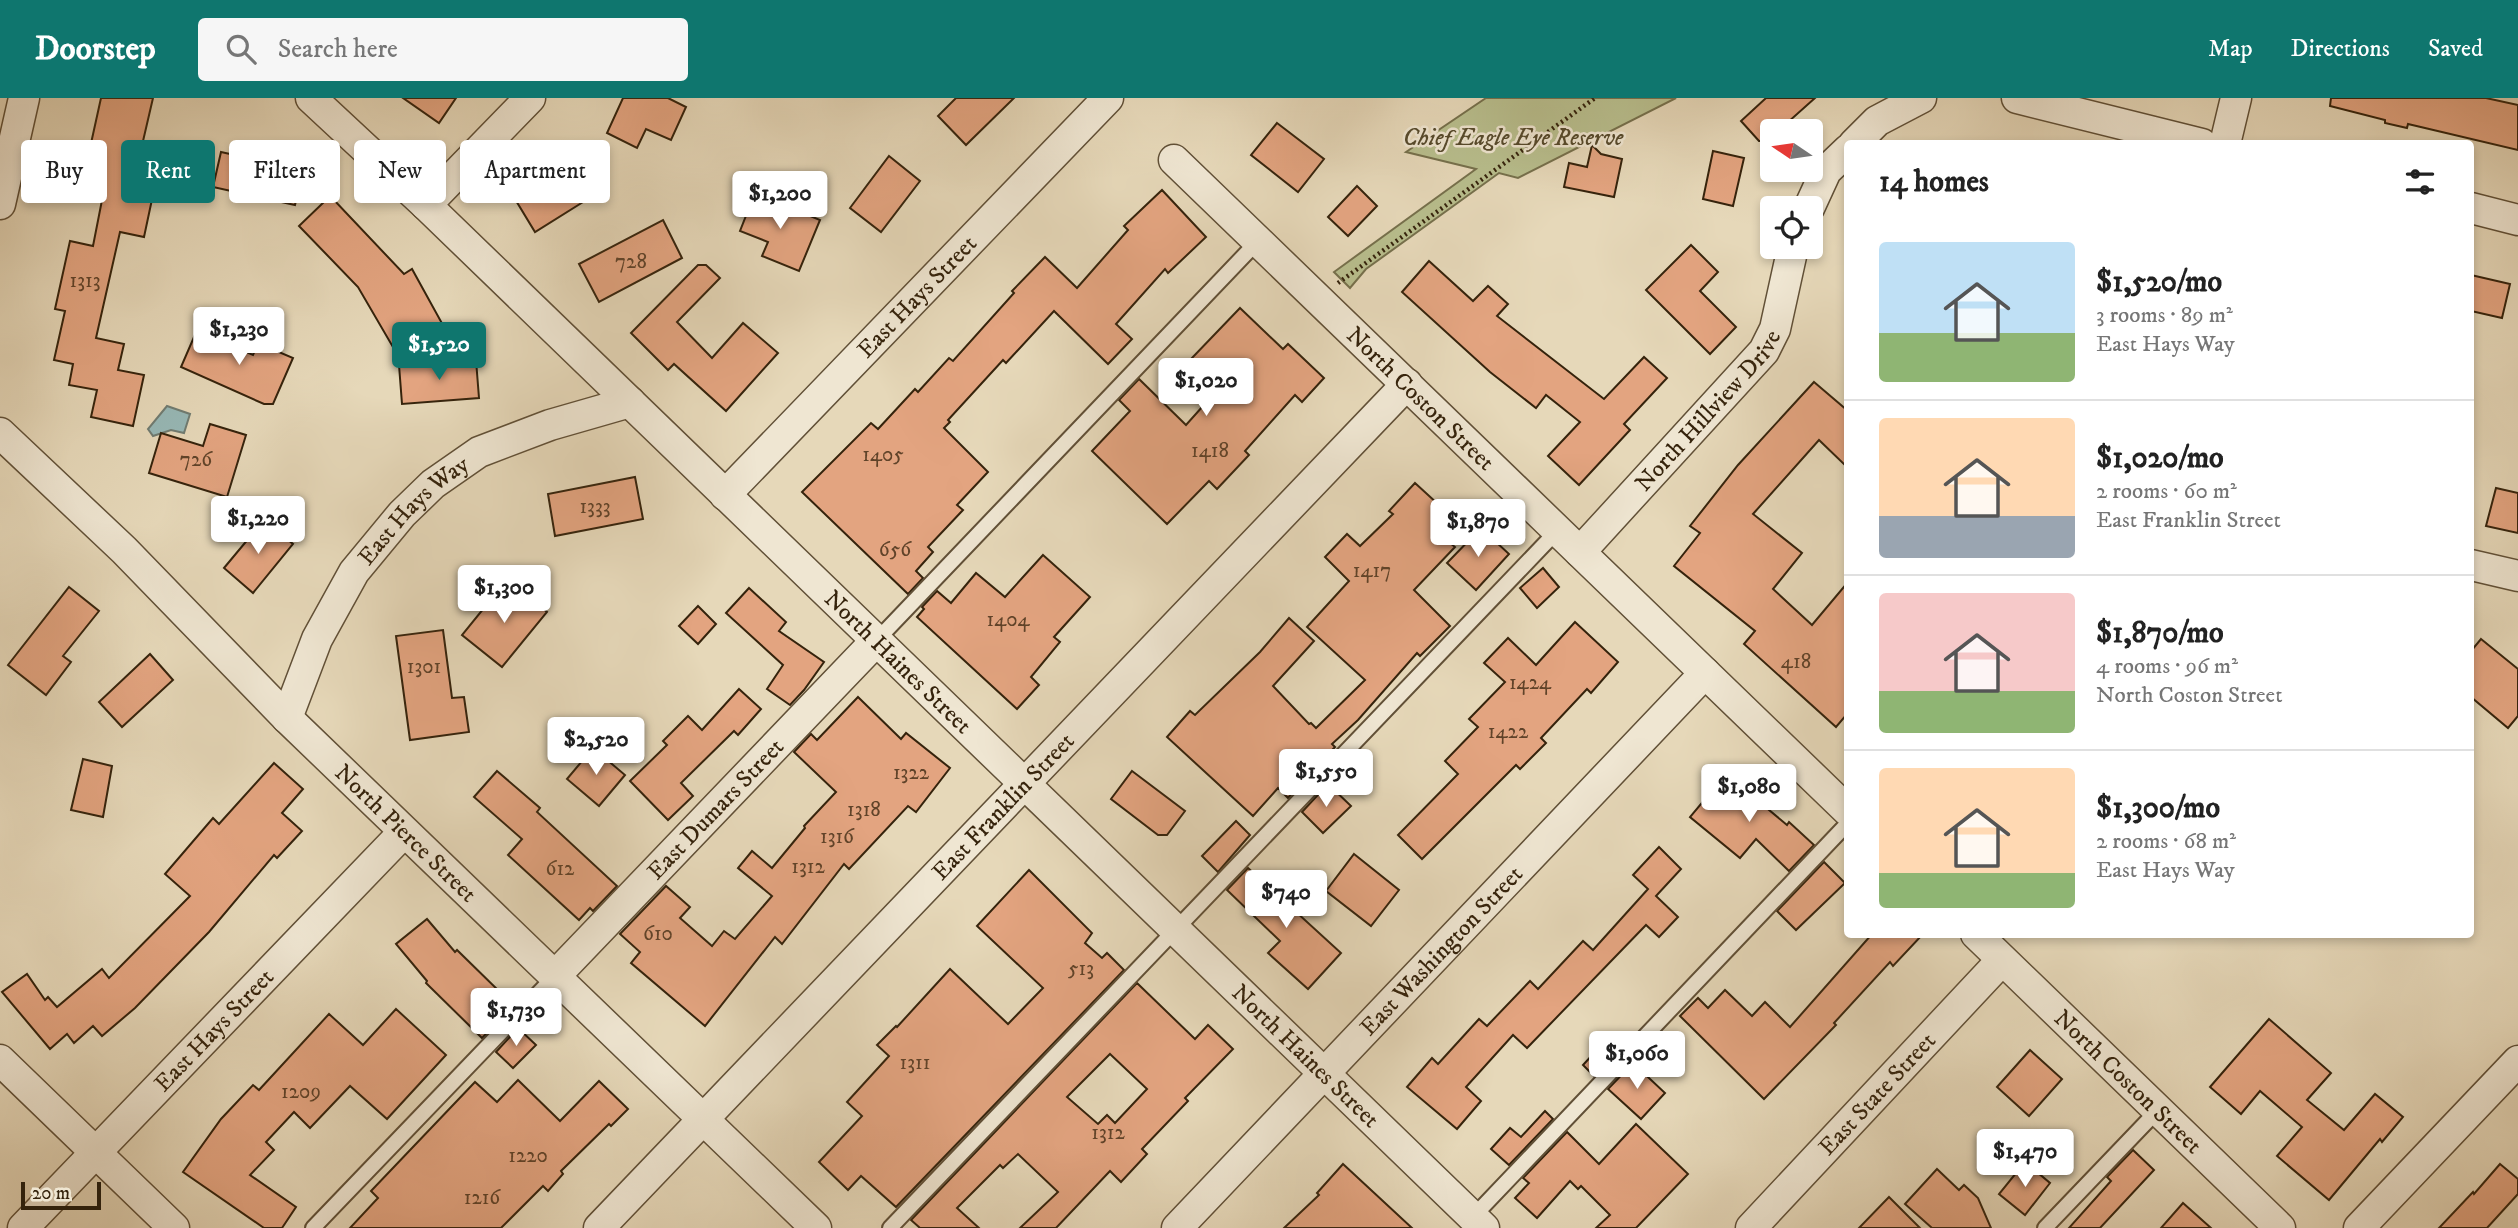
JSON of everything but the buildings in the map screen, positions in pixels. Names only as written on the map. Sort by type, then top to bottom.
[{"type":"street","points":[[0,204],[24,98]]},
{"type":"street","name":"North Haines Street","points":[[311,98],[426,205],[1324,1074],[1473,1225]]},
{"type":"street","points":[[426,205],[530,98]]},
{"type":"street","name":"East Hays Street","points":[[725,495],[1108,98]]},
{"type":"street","points":[[1858,140],[1877,121],[1921,98]]},
{"type":"street","points":[[2017,98],[2186,140]]},
{"type":"street","points":[[2226,140],[2236,98]]},
{"type":"street","points":[[1815,196],[1826,171],[1844,154]]},
{"type":"street","name":"North Coston Street","points":[[1174,160],[1705,673],[1844,803]]},
{"type":"street","points":[[2474,209],[2518,220]]},
{"type":"street","name":"North Hillview Drive","points":[[1580,552],[1764,351],[1775,329],[1790,259]]},
{"type":"street","name":"East Franklin Street","points":[[599,1228],[1407,384]]},
{"type":"street","name":"East Hays Way","points":[[287,718],[317,639],[354,572],[402,514],[433,484],[480,452],[550,425],[630,402]]},
{"type":"street","name":"North Pierce Street","points":[[0,433],[124,550],[287,718],[404,832],[816,1228]]},
{"type":"street","points":[[2474,566],[2518,576]]},
{"type":"street","name":"East Dumars Street","points":[[554,977],[876,641]]},
{"type":"street","name":"East Washington Street","points":[[1177,1228],[1705,673]]},
{"type":"street","name":"East Hays Street","points":[[23,1228],[404,832]]},
{"type":"street","name":"North Coston Street","points":[[1980,938],[2280,1228]]},
{"type":"street","name":"East State Street","points":[[1751,1228],[2002,960]]},
{"type":"street","points":[[0,1060],[174,1228]]},
{"type":"street","points":[[2359,1228],[2518,1061]]},
{"type":"lane","points":[[876,641],[1258,241]]},
{"type":"lane","points":[[890,1228],[1558,530]]},
{"type":"lane","points":[[1473,1225],[1844,805]]},
{"type":"lane","points":[[313,1228],[554,977]]},
{"type":"lane","points":[[2045,1228],[2158,1110]]},
{"type":"path","points":[[1317,298],[1595,98]]},
{"type":"green space","name":"Chief Eagle Eye Reserve","points":[[1486,98],[1676,98],[1518,178],[1499,173],[1366,269],[1350,288],[1334,272],[1476,169],[1406,152]]},
{"type":"water","points":[[167,406],[190,414],[184,433],[171,430],[153,436],[148,429]]}]
